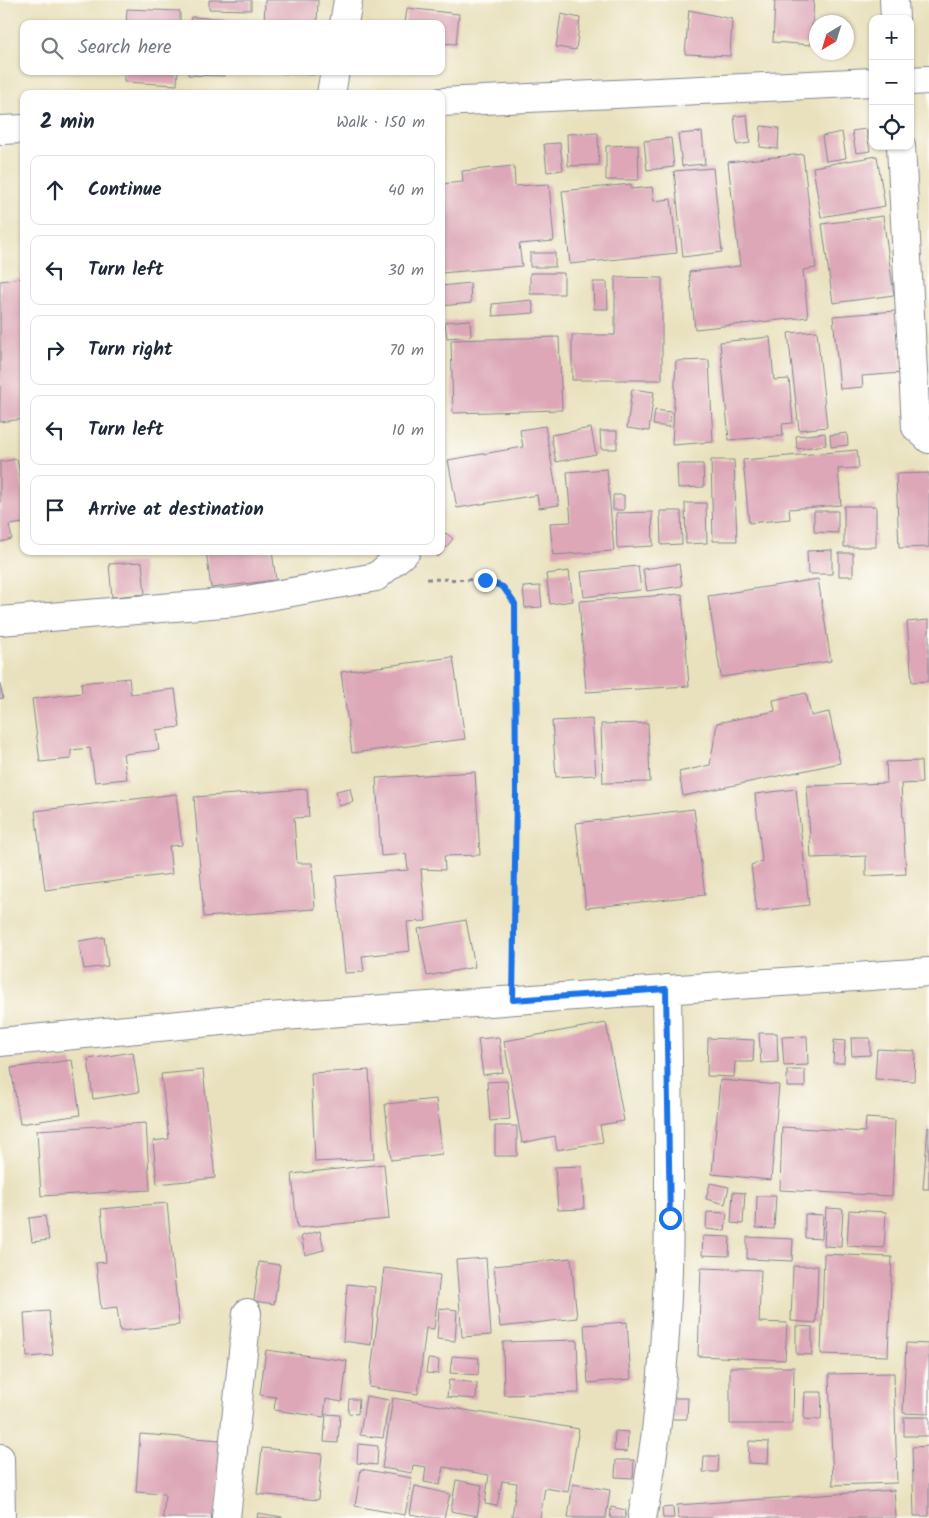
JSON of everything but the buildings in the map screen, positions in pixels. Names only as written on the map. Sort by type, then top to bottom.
[{"type":"street","points":[[345,20],[348,0]]},
{"type":"street","points":[[894,0],[895,15]]},
{"type":"street","points":[[332,90],[334,75]]},
{"type":"street","points":[[914,81],[929,80]]},
{"type":"street","points":[[445,102],[869,82]]},
{"type":"street","points":[[0,130],[20,128]]},
{"type":"street","points":[[901,150],[916,426],[929,439]]},
{"type":"street","points":[[0,621],[236,602],[376,578],[402,555]]},
{"type":"street","points":[[0,1042],[253,1018],[929,972]]},
{"type":"street","points":[[642,1518],[658,1418],[666,1323],[670,1218],[666,989]]},
{"type":"street","points":[[226,1518],[247,1313]]},
{"type":"street","points":[[0,1458],[1,1518]]},
{"type":"path","points":[[376,578],[485,580],[503,587],[515,604],[516,794],[513,1000]]},
{"type":"route","points":[[485,580],[503,587],[515,604],[516,794],[513,1000],[666,989],[670,1218]]}]
